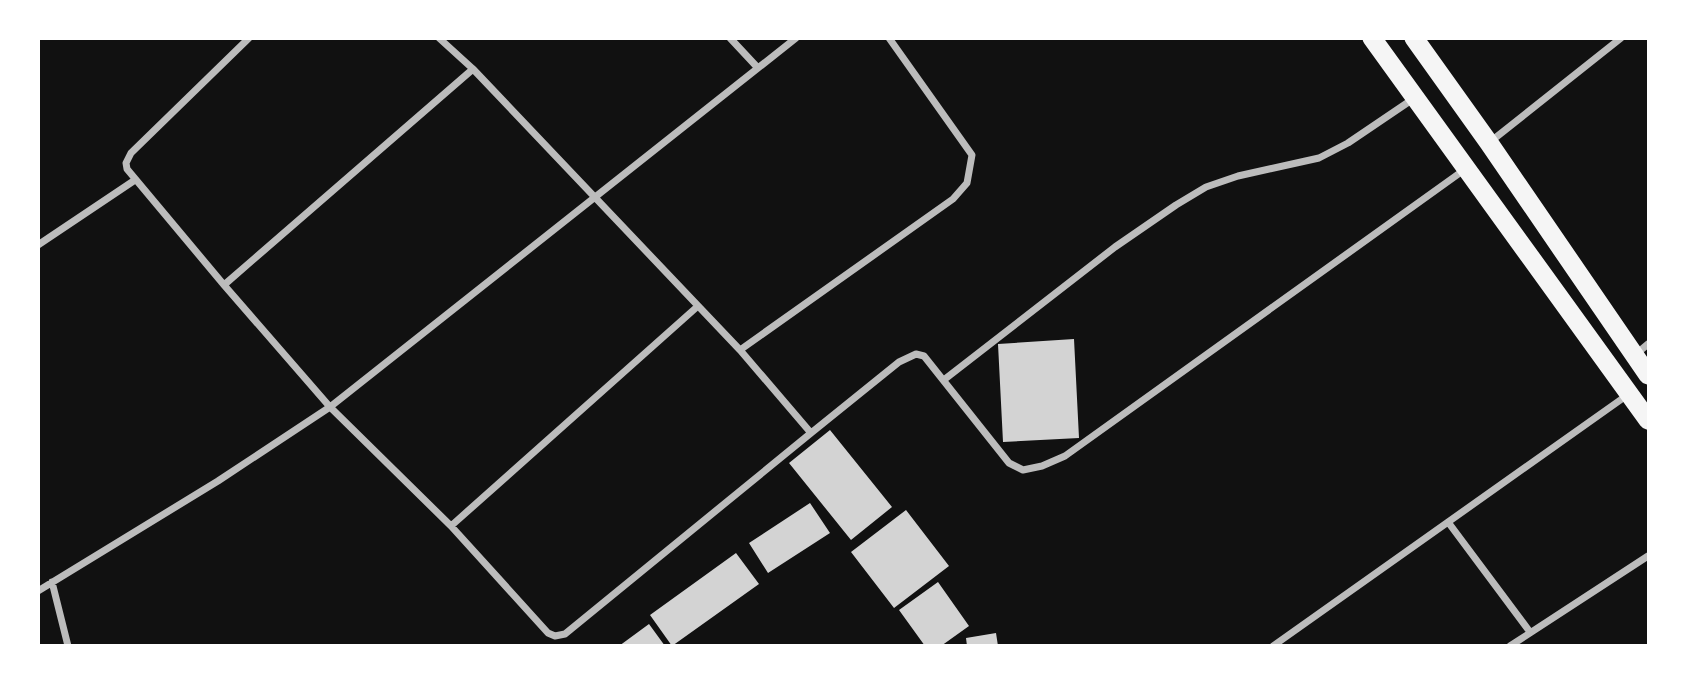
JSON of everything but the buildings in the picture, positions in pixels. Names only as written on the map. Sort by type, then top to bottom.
[{"type":"highway","points":[[1372,38],[1648,420]]},
{"type":"highway","points":[[1390,62],[1415,40],[1642,350],[1648,375]]},
{"type":"street","points":[[249,38],[131,153],[126,163],[127,169],[330,407],[452,526],[548,633],[555,636],[565,634],[907,357],[925,356],[1009,463],[1023,470],[1042,466],[1065,456],[1466,169]]},
{"type":"street","points":[[439,38],[473,69],[698,306],[811,433]]},
{"type":"street","points":[[730,38],[758,68]]},
{"type":"street","points":[[38,591],[218,481],[330,407],[796,38]]},
{"type":"street","points":[[740,351],[953,198],[967,183],[972,155],[889,38]]},
{"type":"street","points":[[1489,143],[1621,38]]},
{"type":"street","points":[[224,285],[473,69]]},
{"type":"street","points":[[945,379],[1115,247],[1206,187],[1238,176],[1319,158],[1348,143],[1416,97]]},
{"type":"street","points":[[38,245],[135,180]]},
{"type":"street","points":[[452,526],[698,306]]},
{"type":"street","points":[[1273,646],[1630,393]]},
{"type":"street","points":[[1448,522],[1530,632]]},
{"type":"street","points":[[1510,646],[1648,556]]},
{"type":"street","points":[[52,582],[68,646]]}]
